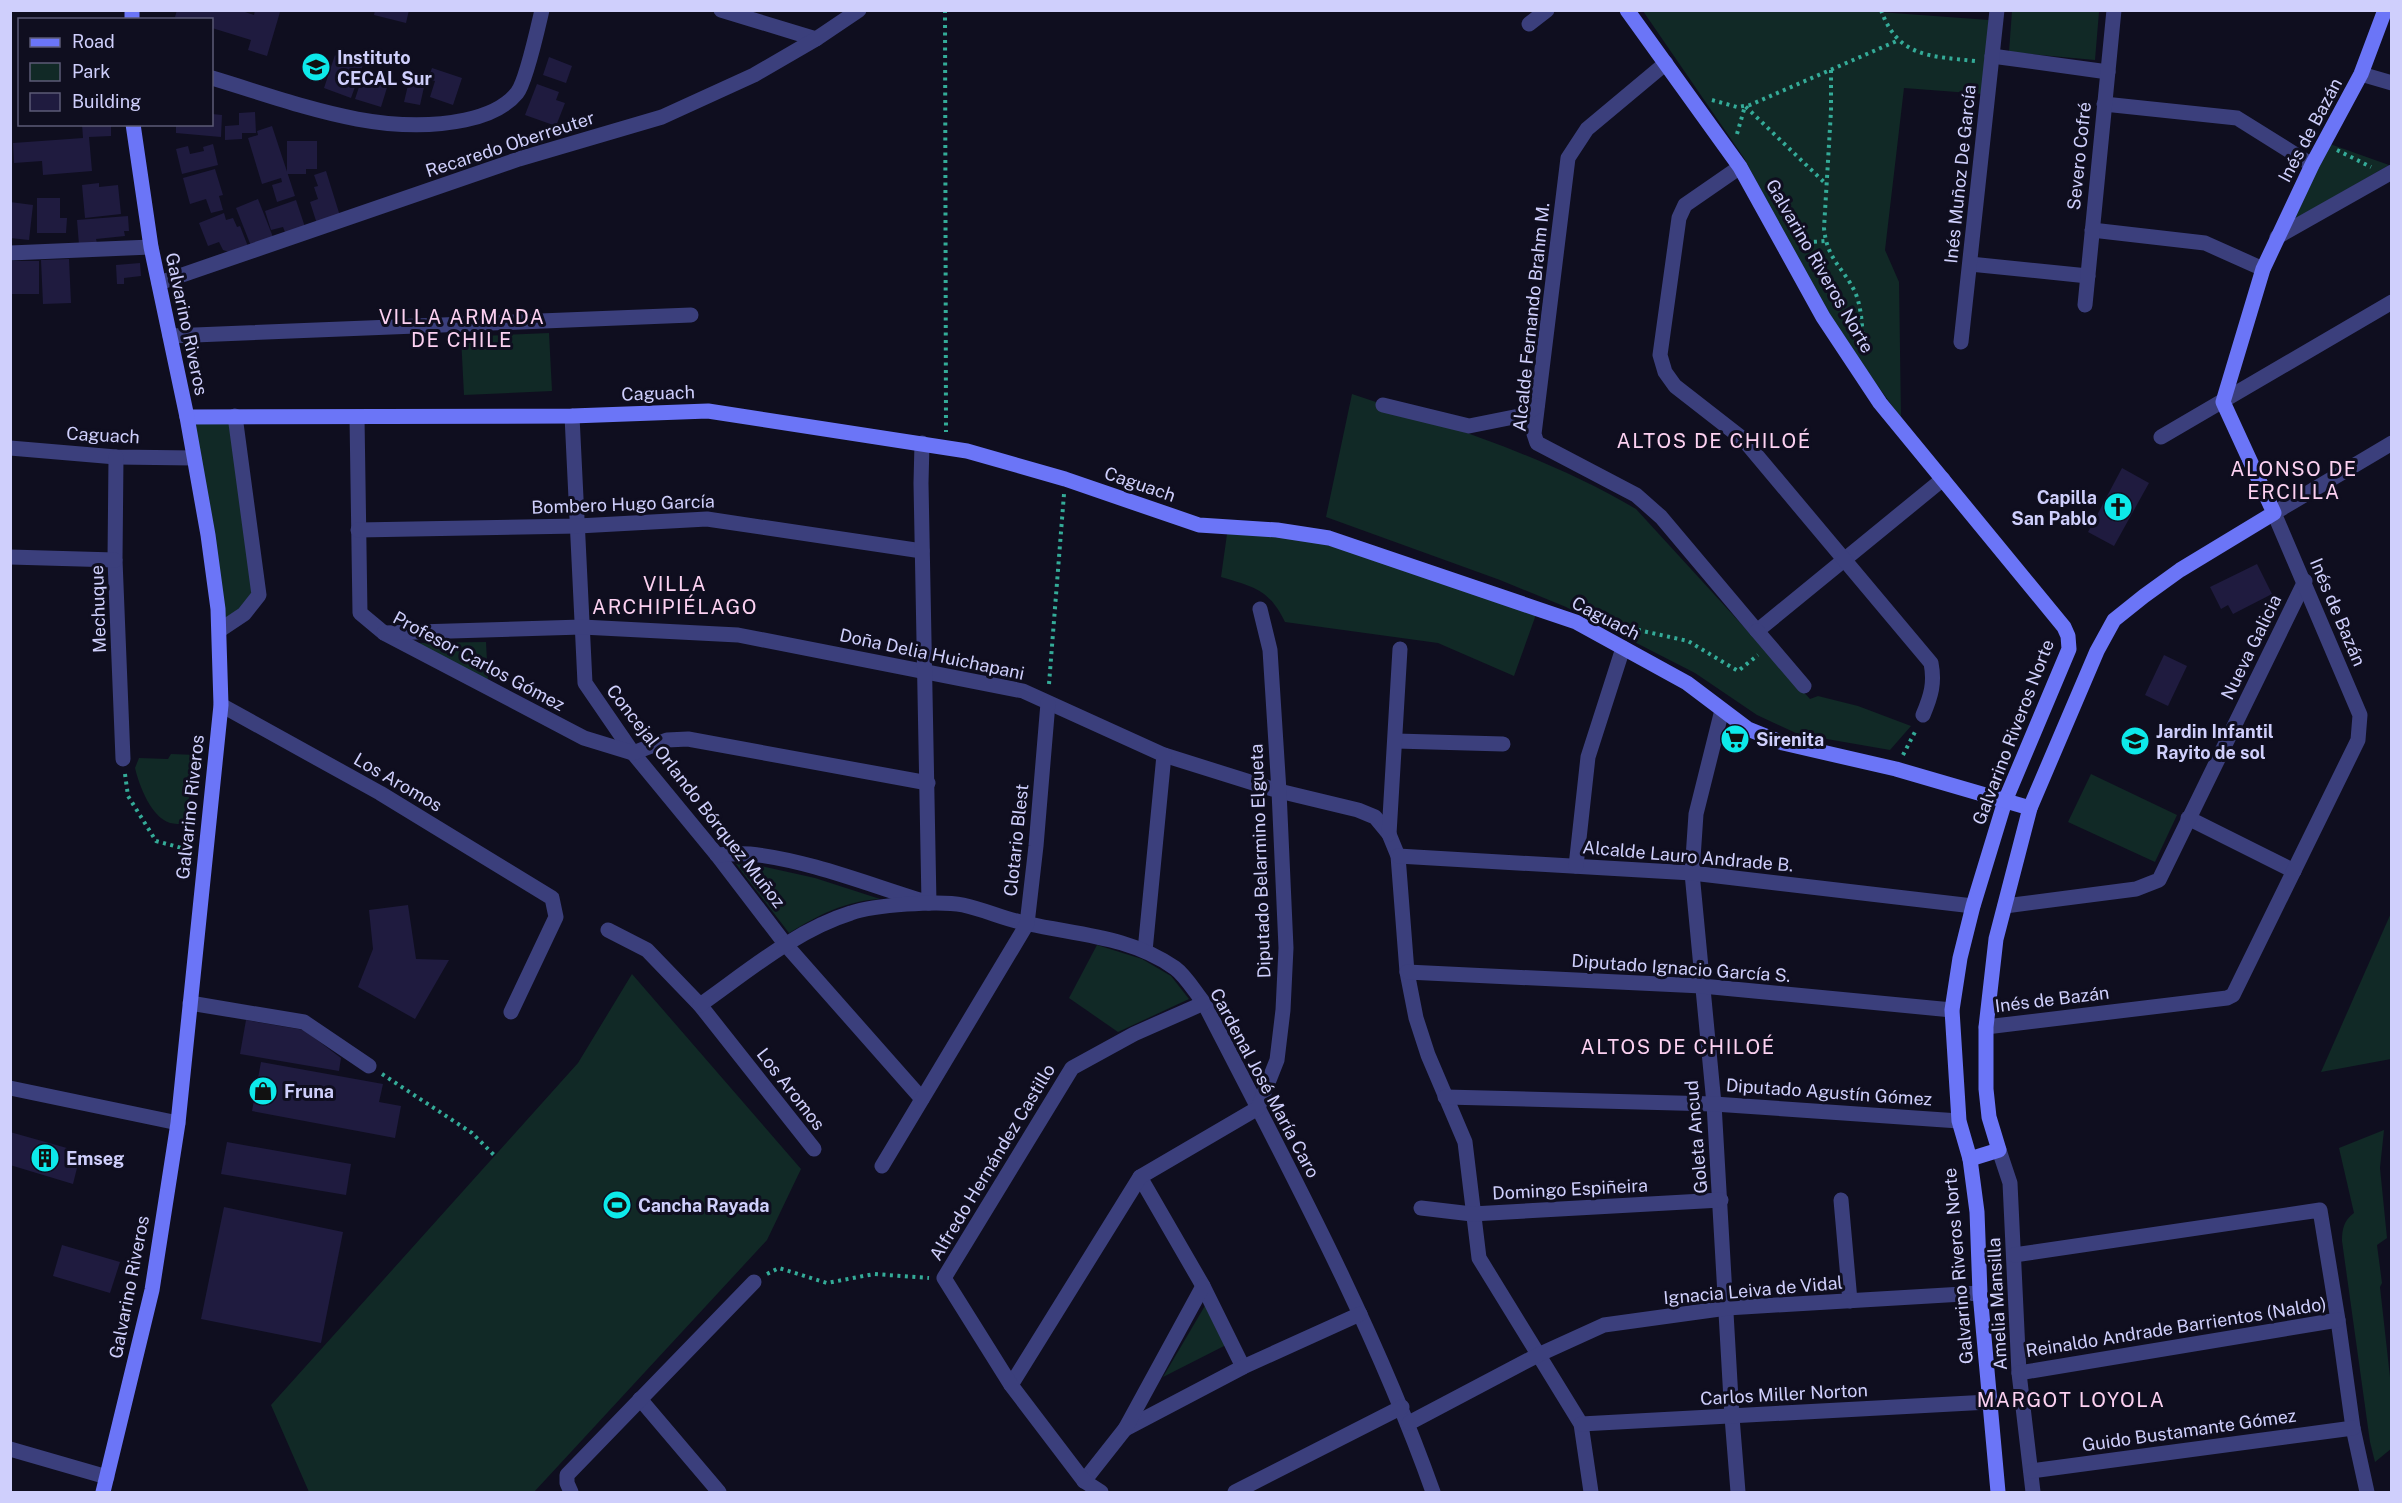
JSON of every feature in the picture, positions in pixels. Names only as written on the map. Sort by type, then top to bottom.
[{"type":"street","points":[[213,78],[352,119],[399,125],[442,124],[483,116],[503,105],[518,92],[542,10]]},
{"type":"street","points":[[721,10],[816,39]]},
{"type":"street","name":"Recaredo Oberreuter","points":[[159,283],[519,159],[662,117],[725,90],[816,39],[859,10]]},
{"type":"street","points":[[1529,24],[1548,10]]},
{"type":"street","name":"Galvarino Riveros Norte","points":[[1627,10],[1736,161],[1823,317],[1863,378],[1880,402],[2064,627],[2068,636],[2069,649],[2005,801],[1973,906],[1960,958],[1952,1010],[1959,1121],[1970,1159],[1977,1212],[1980,1293],[1998,1492]]},
{"type":"street","name":"Inés Muñoz De García","points":[[1961,342],[1997,10]]},
{"type":"street","name":"Severo Cofré","points":[[2085,305],[2114,10]]},
{"type":"street","name":"Inés de Bazán","points":[[1986,1027],[2216,1000],[2234,995],[2358,740],[2360,715],[2305,581],[2223,402],[2263,269],[2312,165],[2361,74],[2385,10]]},
{"type":"street","points":[[1992,59],[2108,72]]},
{"type":"street","name":"Alcalde Fernando Brahm M.","points":[[1666,63],[1587,129],[1568,158],[1534,434],[1537,443],[1636,495],[1661,517],[1757,631]]},
{"type":"street","points":[[2361,74],[2391,83]]},
{"type":"street","points":[[2104,104],[2237,118],[2312,165]]},
{"type":"street","name":"Galvarino Riveros","points":[[103,1492],[152,1290],[178,1123],[221,705],[220,630],[208,535],[187,417],[151,247],[133,126]]},
{"type":"street","points":[[1736,161],[1685,206],[1679,218],[1660,355],[1665,372],[1675,386],[1743,439],[1931,663],[1934,678],[1932,695],[1923,715]]},
{"type":"street","points":[[2277,237],[2389,173]]},
{"type":"street","points":[[2092,230],[2205,243],[2263,269]]},
{"type":"street","points":[[10,253],[151,247]]},
{"type":"street","points":[[1970,264],[2088,276]]},
{"type":"street","points":[[2161,437],[2391,302]]},
{"type":"street","points":[[170,336],[691,315]]},
{"type":"street","points":[[1383,405],[1469,426],[1524,415],[1537,406]]},
{"type":"street","name":"Caguach","points":[[187,417],[572,416],[708,411],[967,451],[1065,479],[1199,525],[1276,530],[1329,538],[1576,622],[1687,683],[1748,729],[1783,743],[1896,769],[2031,808]]},
{"type":"street","points":[[220,630],[244,614],[259,595],[235,416]]},
{"type":"street","name":"Concejal Orlando Bórquez Muñoz","points":[[572,416],[585,683],[633,753],[717,855],[786,945],[922,1099]]},
{"type":"street","name":"Profesor Carlos Gómez","points":[[357,417],[360,613],[384,633],[584,738],[633,753]]},
{"type":"street","points":[[717,855],[748,854],[769,858],[817,869],[929,903],[922,443]]},
{"type":"street","points":[[1970,1159],[1999,1150],[1989,1117],[1986,1089],[1986,1027],[1996,939],[2031,808],[2097,651],[2114,620],[2180,570],[2391,443]]},
{"type":"street","name":"Caguach","points":[[10,448],[116,457],[194,458]]},
{"type":"street","name":"Mechuque","points":[[116,457],[115,560],[123,759]]},
{"type":"street","points":[[1804,686],[1757,631],[1943,479]]},
{"type":"street","name":"Bombero Hugo García","points":[[358,531],[707,519],[922,551]]},
{"type":"street","points":[[10,557],[115,560]]},
{"type":"street","name":"Nueva Galicia","points":[[2005,906],[2136,889],[2159,880],[2305,581]]},
{"type":"street","name":"Diputado Belarmino Elgueta","points":[[1258,1108],[1277,1060],[1283,1010],[1286,948],[1279,791],[1269,650],[1260,609]]},
{"type":"street","name":"Doña Delia Huichapani","points":[[384,633],[582,627],[738,635],[924,670],[1023,691],[1164,755],[1279,791],[1358,810],[1375,818],[1389,834]]},
{"type":"street","points":[[1576,866],[1588,757],[1623,648]]},
{"type":"street","points":[[1400,649],[1389,834],[1398,856],[1407,972],[1416,1018],[1445,1097],[1465,1142],[1479,1258],[1581,1424],[1591,1492]]},
{"type":"street","name":"Clotario Blest","points":[[882,1166],[1027,924],[1048,703]]},
{"type":"street","name":"Los Aromos","points":[[221,705],[380,793],[552,898],[556,917],[511,1012]]},
{"type":"street","name":"Goleta Ancud","points":[[1722,710],[1696,814],[1692,873],[1714,1104],[1738,1492]]},
{"type":"street","points":[[633,753],[667,740],[688,739],[928,783]]},
{"type":"street","points":[[1395,741],[1503,744]]},
{"type":"street","points":[[1145,951],[1164,755]]},
{"type":"street","points":[[2188,818],[2294,871]]},
{"type":"street","name":"Alcalde Lauro Andrade B.","points":[[1398,856],[1692,873],[1973,906]]},
{"type":"street","name":"Cardenal José María Caro","points":[[700,1005],[786,945],[830,920],[854,912],[929,903],[961,904],[1027,924],[1093,934],[1145,951],[1177,969],[1204,1003],[1360,1314],[1409,1423],[1433,1492]]},
{"type":"street","name":"Los Aromos","points":[[608,930],[647,950],[700,1005],[814,1149]]},
{"type":"street","name":"Diputado Ignacio García S.","points":[[1407,972],[1702,986],[1952,1010]]},
{"type":"street","points":[[190,1003],[304,1022],[369,1066]]},
{"type":"street","name":"Alfredo Hernández Castillo","points":[[944,1278],[1072,1068],[1134,1034],[1204,1003]]},
{"type":"street","points":[[10,1088],[178,1123]]},
{"type":"street","name":"Diputado Agustín Gómez","points":[[1445,1097],[1714,1104],[1959,1121]]},
{"type":"street","points":[[1011,1385],[1140,1176],[1258,1108]]},
{"type":"street","name":"Amelia Mansilla","points":[[1999,1150],[2010,1183],[2019,1373],[2033,1492]]},
{"type":"street","points":[[1140,1176],[1203,1286],[1243,1367]]},
{"type":"street","name":"Domingo Espiñeira","points":[[1421,1208],[1472,1214],[1721,1200]]},
{"type":"street","points":[[1841,1200],[1850,1301]]},
{"type":"street","points":[[2014,1255],[2320,1210],[2338,1320],[2352,1428],[2367,1492]]},
{"type":"street","points":[[944,1278],[1011,1385],[1084,1481],[1101,1492]]},
{"type":"street","points":[[571,1492],[567,1483],[567,1474],[754,1282]]},
{"type":"street","points":[[1084,1481],[1125,1429],[1203,1286]]},
{"type":"street","name":"Ignacia Leiva de Vidal","points":[[1409,1423],[1538,1355],[1604,1325],[1727,1308],[1980,1293]]},
{"type":"street","points":[[1125,1429],[1243,1367],[1360,1314]]},
{"type":"street","name":"Reinaldo Andrade Barrientos (Naldo)","points":[[2019,1373],[2338,1320]]},
{"type":"street","points":[[640,1399],[719,1492]]},
{"type":"street","name":"Carlos Miller Norton","points":[[1581,1424],[1989,1402]]},
{"type":"street","points":[[1234,1492],[1402,1407]]},
{"type":"street","name":"Guido Bustamante Gómez","points":[[2031,1471],[2352,1428]]},
{"type":"street","points":[[10,1449],[107,1477]]},
{"type":"path","points":[[945,10],[946,447]]},
{"type":"path","points":[[1881,10],[1885,22],[1899,40],[1918,54],[1992,59]]},
{"type":"path","points":[[1705,97],[1737,107],[1745,106],[1899,40]]},
{"type":"path","points":[[1831,70],[1825,241],[1830,255],[1854,290],[1858,302],[1862,330],[1863,378]]},
{"type":"path","points":[[1736,161],[1745,106]]},
{"type":"path","points":[[1745,106],[1827,185]]},
{"type":"path","points":[[2324,143],[2389,173]]},
{"type":"path","points":[[1783,245],[1825,241]]},
{"type":"path","points":[[1048,703],[1065,479]]},
{"type":"path","points":[[1623,648],[1638,630],[1688,641],[1738,671],[1769,647]]},
{"type":"path","points":[[1896,769],[1923,715]]},
{"type":"path","points":[[123,759],[128,796],[156,841],[205,854]]},
{"type":"path","points":[[369,1066],[472,1133],[495,1156]]},
{"type":"path","points":[[754,1282],[779,1268],[827,1283],[874,1274],[944,1278]]},
{"type":"green space","points":[[1852,10],[1989,20],[1983,94],[1904,88],[1885,250],[1899,282],[1901,418],[1829,318],[1744,158],[1643,11]]},
{"type":"green space","points":[[2086,10],[2099,12],[2095,60],[2009,52],[2012,11]]},
{"type":"green space","points":[[2330,144],[2389,165],[2292,221]]},
{"type":"green space","points":[[549,333],[552,391],[464,395],[461,337]]},
{"type":"green space","points":[[1352,394],[1533,458],[1602,490],[1636,509],[1810,699],[1818,696],[1858,706],[1911,726],[1890,750],[1798,734],[1757,715],[1695,673],[1566,607],[1500,580],[1326,517]]},
{"type":"green space","points":[[194,423],[229,423],[253,592],[246,604],[225,619]]},
{"type":"green space","points":[[1228,527],[1277,530],[1538,609],[1514,676],[1438,643],[1285,622],[1273,602],[1259,591],[1221,577]]},
{"type":"green space","points":[[486,642],[488,682],[413,643]]},
{"type":"green space","points":[[171,754],[197,755],[184,824],[170,823],[157,814],[139,783],[135,768],[139,758],[168,759]]},
{"type":"green space","points":[[2091,774],[2177,815],[2155,862],[2068,822]]},
{"type":"green space","points":[[748,863],[815,878],[880,899],[867,900],[833,910],[789,933],[736,864]]},
{"type":"green space","points":[[2391,913],[2391,1059],[2321,1072]]},
{"type":"green space","points":[[1097,945],[1142,959],[1171,976],[1189,999],[1118,1032],[1069,998]]},
{"type":"green space","name":"Cancha Rayada","points":[[632,974],[801,1169],[767,1240],[534,1492],[309,1492],[271,1405],[578,1063]]},
{"type":"green space","points":[[2384,1130],[2380,1168],[2387,1238],[2377,1245],[2391,1386],[2392,1448],[2375,1462],[2370,1442],[2342,1241],[2344,1225],[2354,1213],[2339,1148]]},
{"type":"green space","points":[[1206,1304],[1226,1345],[1163,1377]]},
{"type":"building","points":[[177,10],[239,10],[254,15],[255,10],[280,12],[267,56],[248,50],[251,40],[213,28],[213,18],[175,17]]},
{"type":"building","points":[[375,10],[409,10],[406,23],[374,15]]},
{"type":"building","points":[[341,50],[365,59],[351,98],[324,88],[335,55],[338,57]]},
{"type":"building","points":[[549,57],[572,66],[566,83],[543,75]]},
{"type":"building","points":[[432,68],[462,78],[453,105],[430,97],[435,81],[428,79]]},
{"type":"building","points":[[365,69],[390,78],[381,107],[355,99]]},
{"type":"building","points":[[415,76],[426,78],[420,105],[404,102],[409,81],[414,82]]},
{"type":"building","points":[[537,84],[559,92],[556,100],[565,103],[556,126],[525,115]]},
{"type":"building","points":[[255,112],[256,133],[242,133],[242,139],[225,140],[225,126],[239,125],[239,113]]},
{"type":"building","points":[[213,114],[222,115],[221,137],[176,133],[176,126],[213,126]]},
{"type":"building","points":[[82,126],[111,126],[111,136],[89,137],[92,171],[43,175],[42,161],[14,163],[13,143],[83,138]]},
{"type":"building","points":[[272,126],[295,196],[277,202],[272,185],[282,182],[281,178],[262,184],[248,138],[258,135],[257,131]]},
{"type":"building","points":[[287,141],[317,141],[317,169],[306,169],[306,174],[287,174]]},
{"type":"building","points":[[213,144],[218,165],[182,174],[176,149],[188,146],[190,154],[204,151],[203,147]]},
{"type":"building","points":[[215,169],[223,195],[219,196],[223,210],[211,213],[206,199],[190,204],[183,178]]},
{"type":"building","points":[[326,171],[340,216],[317,224],[310,202],[318,199],[314,187],[318,186],[314,175]]},
{"type":"building","points":[[99,183],[99,187],[118,185],[121,214],[85,218],[82,185]]},
{"type":"building","points":[[37,198],[60,198],[60,218],[67,218],[66,233],[37,233]]},
{"type":"building","points":[[258,199],[273,237],[251,246],[236,208]]},
{"type":"building","points":[[296,200],[306,230],[285,232],[283,227],[271,230],[265,211]]},
{"type":"building","points":[[10,202],[33,205],[29,240],[10,238]]},
{"type":"building","points":[[224,213],[226,220],[233,218],[237,227],[240,226],[249,249],[235,254],[223,250],[219,242],[208,246],[199,223]]},
{"type":"building","points":[[128,216],[129,231],[124,231],[125,236],[96,239],[97,243],[79,245],[77,220]]},
{"type":"building","points":[[69,259],[71,303],[43,304],[41,260]]},
{"type":"building","points":[[10,261],[39,261],[39,294],[10,294]]},
{"type":"building","points":[[140,263],[141,276],[124,278],[124,284],[117,284],[116,265]]},
{"type":"building","name":"Capilla San Pablo","points":[[2122,468],[2149,483],[2114,546],[2088,532]]},
{"type":"building","points":[[2257,564],[2272,594],[2233,614],[2228,605],[2221,609],[2210,587]]},
{"type":"building","points":[[2164,655],[2187,666],[2168,706],[2145,695]]},
{"type":"building","points":[[408,905],[416,959],[449,960],[415,1019],[358,987],[373,949],[369,910]]},
{"type":"building","points":[[246,1020],[304,1030],[341,1058],[339,1071],[240,1054]]},
{"type":"building","points":[[261,1062],[383,1084],[379,1102],[401,1106],[395,1138],[252,1111]]},
{"type":"building","name":"Emseg","points":[[10,1132],[81,1152],[73,1184],[10,1165]]},
{"type":"building","points":[[227,1142],[351,1164],[346,1195],[221,1174]]},
{"type":"building","points":[[224,1207],[343,1232],[321,1343],[201,1319]]},
{"type":"building","points":[[62,1245],[120,1262],[110,1293],[53,1276]]},
{"type":"place","name":"Instituto CECAL Sur","points":[[316,67]]},
{"type":"place","name":"Capilla San Pablo","points":[[2118,507]]},
{"type":"place","name":"Sirenita","points":[[1735,739]]},
{"type":"place","name":"Jardin Infantil Rayito de sol","points":[[2135,741]]},
{"type":"place","name":"Fruna","points":[[263,1091]]},
{"type":"place","name":"Emseg","points":[[45,1158]]},
{"type":"place","name":"Cancha Rayada","points":[[617,1205]]},
{"type":"district","name":"VILLA ARMADA DE CHILE","points":[[462,328]]},
{"type":"district","name":"ALTOS DE CHILOÉ","points":[[1714,441]]},
{"type":"district","name":"ALONSO DE ERCILLA","points":[[2294,480]]},
{"type":"district","name":"VILLA ARCHIPIÉLAGO","points":[[675,596]]},
{"type":"district","name":"ALTOS DE CHILOÉ","points":[[1678,1047]]},
{"type":"district","name":"MARGOT LOYOLA","points":[[2071,1400]]}]
